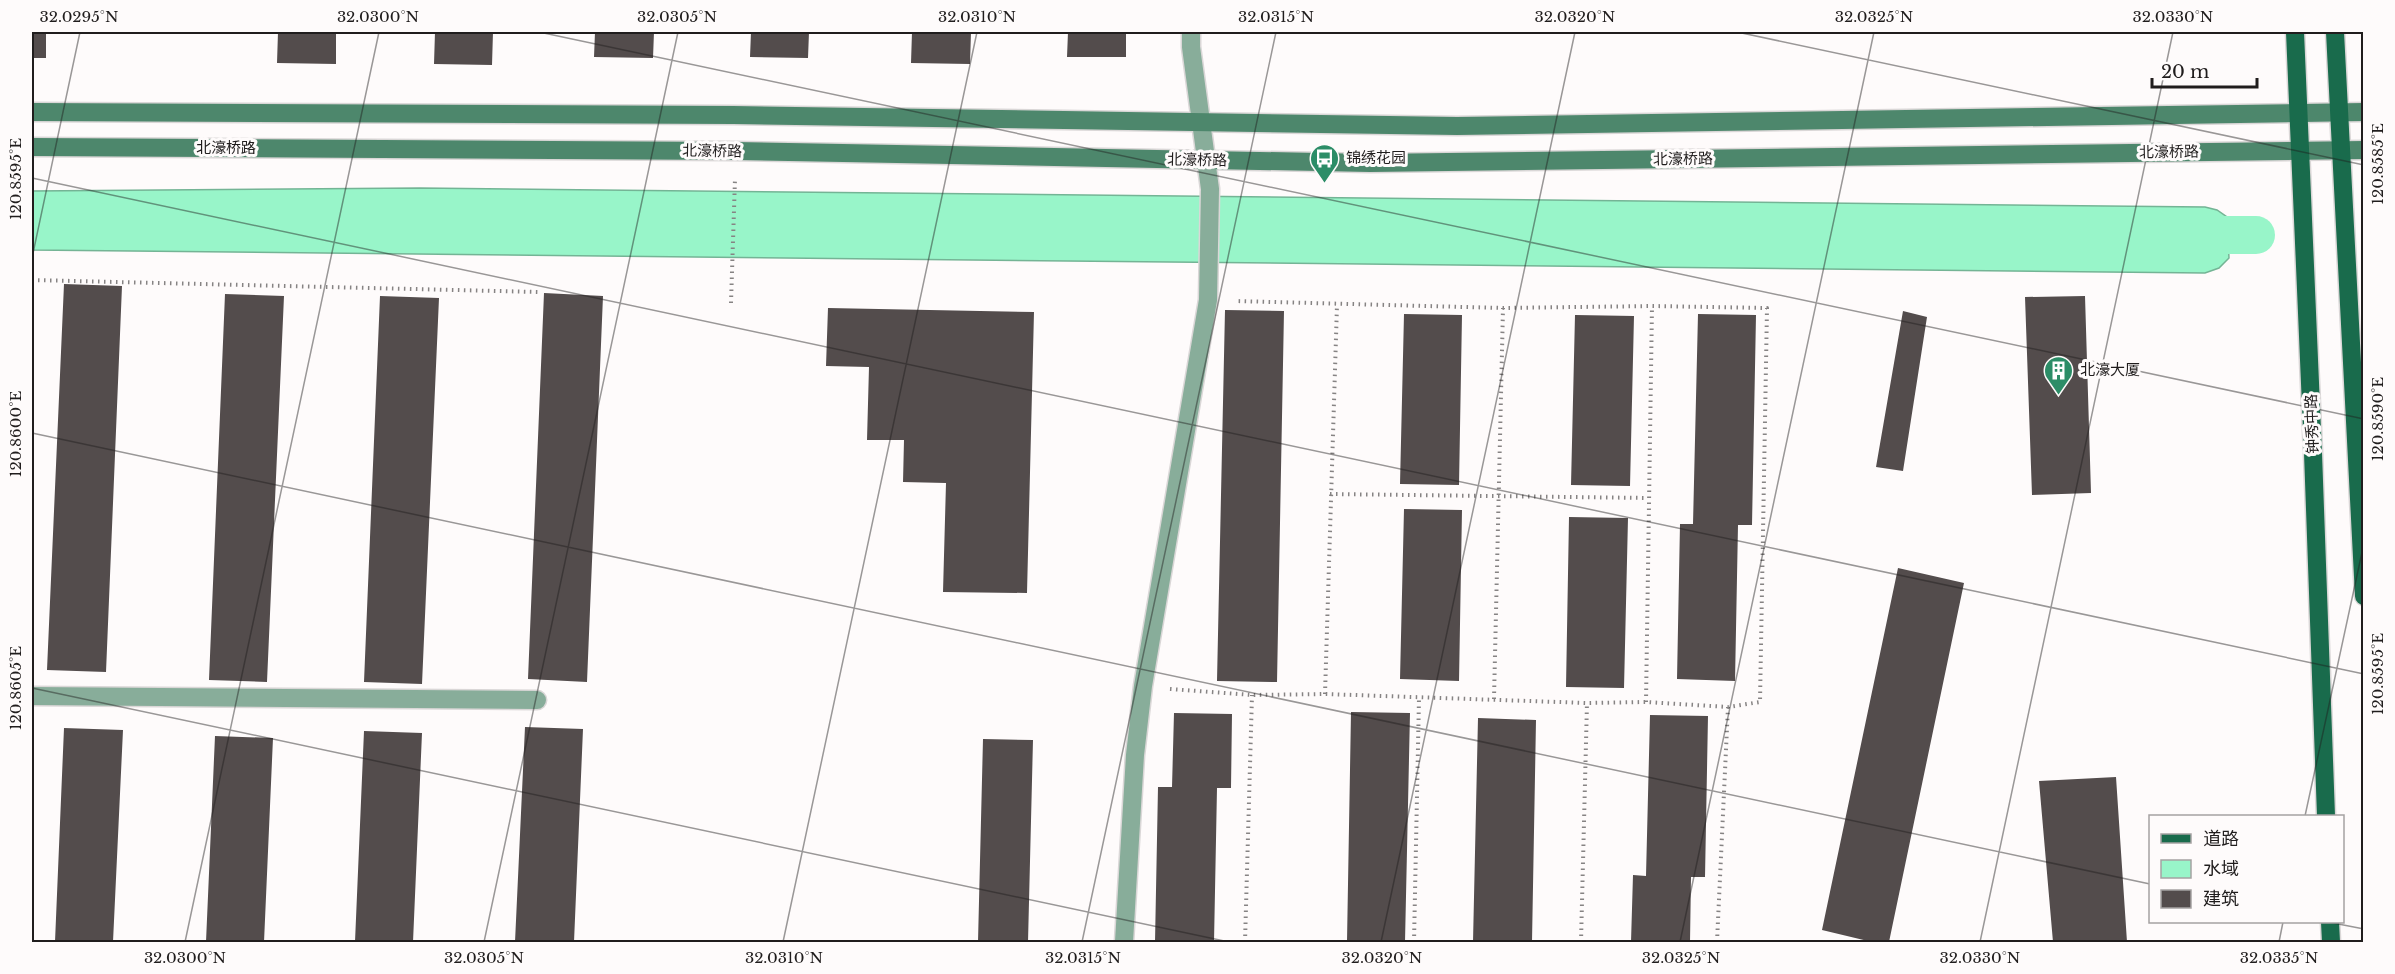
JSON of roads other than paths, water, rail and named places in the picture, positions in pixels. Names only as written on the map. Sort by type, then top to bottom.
[{"type":"main road","name":"钟秀中路","points":[[2295,32],[2326,815]]},
{"type":"main road","points":[[2335,32],[2364,596]]},
{"type":"main road","points":[[32,112],[733,115],[1202,120],[1457,126],[2364,112]]},
{"type":"main road","name":"北濠桥路","points":[[32,147],[723,151],[1370,163],[2364,150]]},
{"type":"main road","points":[[2330,923],[2331,942]]},
{"type":"street","points":[[1124,942],[1135,755],[1143,686],[1208,292],[1210,189],[1191,47],[1191,32]]},
{"type":"street","points":[[32,696],[537,700]]},
{"type":"water","points":[[420,188],[2205,207],[2217,210],[2227,217],[2229,258],[2219,268],[2205,273],[32,250],[32,191]]},
{"type":"waterway","points":[[2177,235],[2256,235]]},
{"type":"place","name":"锦绣花园","points":[[1325,184]]},
{"type":"place","name":"北濠大厦","points":[[2059,396]]}]
